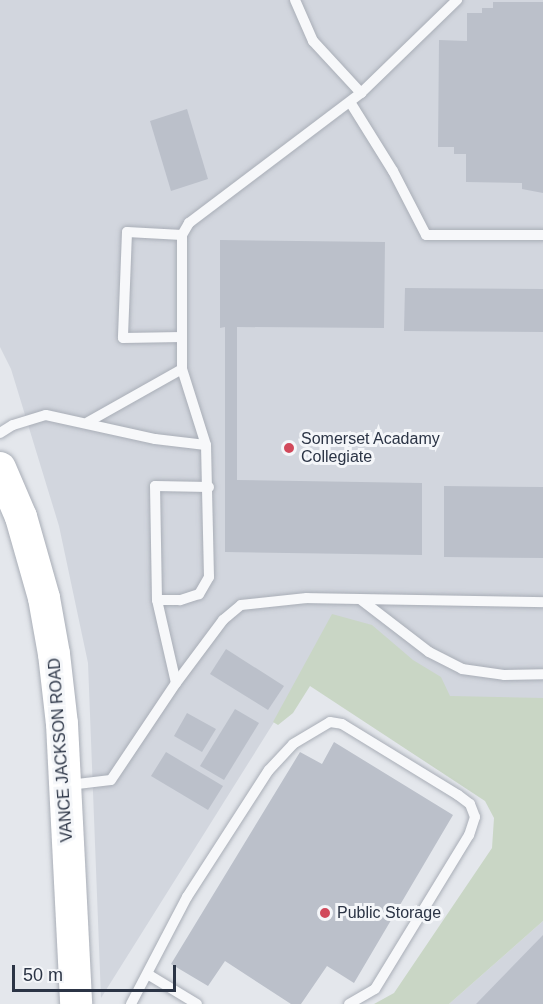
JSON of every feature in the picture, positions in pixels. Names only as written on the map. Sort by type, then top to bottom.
[{"type":"main road","name":"VANCE JACKSON ROAD","points":[[0,468],[21,517],[44,598],[56,666],[65,785],[76,1004]]},
{"type":"lane","points":[[295,0],[312,41],[361,93]]},
{"type":"lane","points":[[158,600],[180,600],[199,594],[209,577],[209,487],[206,445],[182,369],[182,235],[189,224],[361,93],[457,0]]},
{"type":"lane","points":[[350,102],[393,171],[426,235],[543,234]]},
{"type":"lane","points":[[182,235],[127,232],[123,338],[182,338]]},
{"type":"lane","points":[[88,422],[182,369]]},
{"type":"lane","points":[[0,433],[13,425],[46,415],[88,422],[155,440],[206,445]]},
{"type":"lane","points":[[176,683],[158,600],[155,486],[209,487]]},
{"type":"lane","points":[[65,785],[111,780],[176,683],[223,620],[241,605],[307,598],[543,602]]},
{"type":"lane","points":[[359,599],[429,652],[462,669],[504,675],[543,674]]},
{"type":"lane","points":[[131,1004],[187,897],[269,770],[293,744],[330,722],[342,724],[458,795],[470,804],[475,816],[469,835],[375,989],[349,1004]]},
{"type":"lane","points":[[148,975],[197,1004]]},
{"type":"shaded area","name":"Somerset Acadamy Collegiate","points":[[0,0],[543,0],[543,712],[389,715],[313,660],[101,998],[88,663],[59,526],[11,369],[0,347]]},
{"type":"shaded area","points":[[543,921],[543,1004],[449,1004]]},
{"type":"green space","points":[[332,614],[372,625],[413,660],[441,677],[450,696],[543,698],[543,921],[449,1004],[374,1004],[394,993],[492,848],[494,818],[485,801],[310,686],[293,713],[278,725],[273,722]]},
{"type":"building","points":[[493,2],[543,2],[543,193],[522,189],[522,183],[466,182],[466,154],[454,154],[454,147],[438,147],[439,40],[467,41],[467,13],[482,13],[482,8],[493,8]]},
{"type":"building","points":[[187,109],[208,179],[171,191],[150,121]]},
{"type":"building","points":[[220,240],[385,242],[384,328],[237,327],[237,480],[422,483],[422,555],[225,552],[225,327],[220,328]]},
{"type":"building","points":[[405,288],[543,289],[543,332],[404,331]]},
{"type":"building","points":[[444,486],[543,487],[543,558],[444,557]]},
{"type":"building","points":[[226,649],[284,686],[268,710],[210,674]]},
{"type":"building","points":[[235,709],[259,723],[224,780],[200,766]]},
{"type":"building","points":[[187,713],[216,729],[202,752],[174,736]]},
{"type":"building","points":[[334,742],[453,815],[354,983],[327,966],[301,1004],[291,1004],[225,961],[208,986],[171,964],[300,752],[322,764]]},
{"type":"building","points":[[166,752],[223,786],[208,810],[151,776]]},
{"type":"building","points":[[543,935],[543,1004],[476,1004]]},
{"type":"place","name":"Somerset Acadamy Collegiate","points":[[289,448]]},
{"type":"place","name":"Public Storage","points":[[325,913]]}]
